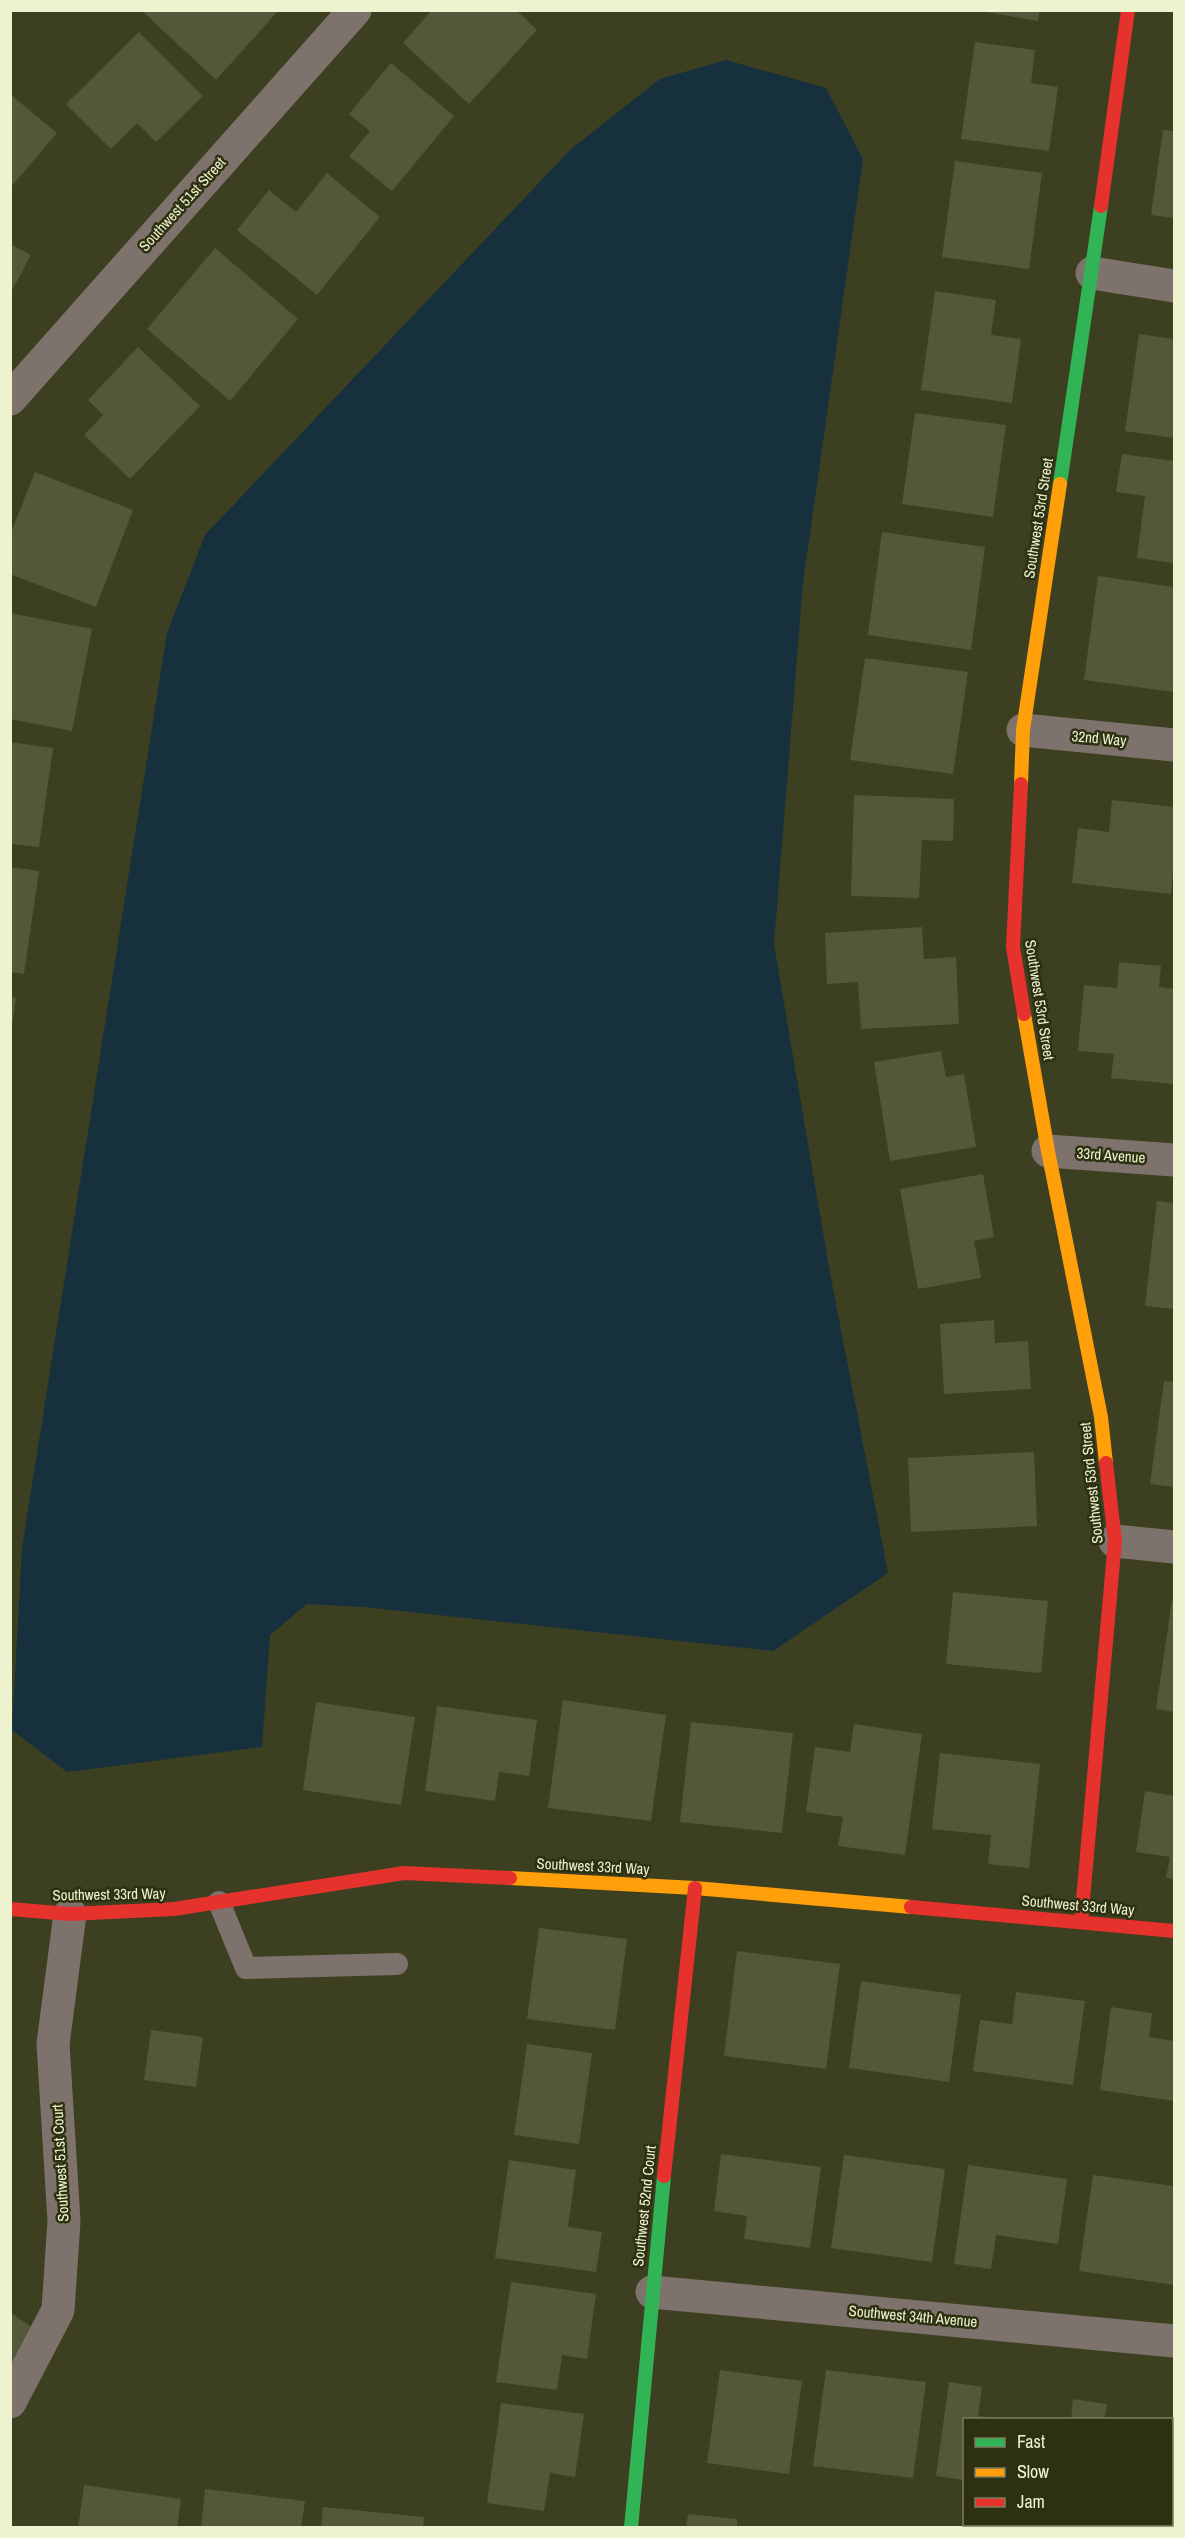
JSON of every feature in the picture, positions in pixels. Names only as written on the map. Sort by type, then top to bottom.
[{"type":"street","name":"Southwest 51st Street","points":[[10,399],[355,10]]},
{"type":"street","name":"Southwest 53rd Street","points":[[1081,1922],[1115,1541],[1101,1417],[1048,1150],[1013,948],[1023,730],[1092,273],[1128,10]]},
{"type":"street","points":[[1092,273],[1174,286]]},
{"type":"street","name":"32nd Way","points":[[1023,730],[1174,745]]},
{"type":"street","name":"33rd Avenue","points":[[1048,1150],[1174,1160]]},
{"type":"street","points":[[1115,1541],[1174,1547]]},
{"type":"street","name":"Southwest 33rd Way","points":[[10,1909],[70,1914],[174,1908],[404,1873],[695,1888],[1174,1931]]},
{"type":"street","name":"Southwest 52nd Court","points":[[631,2528],[652,2292],[695,1888]]},
{"type":"street","name":"Southwest 51st Court","points":[[10,2402],[58,2310],[64,2221],[54,2044],[70,1914]]},
{"type":"street","name":"Southwest 34th Avenue","points":[[652,2292],[1174,2341]]},
{"type":"lane","points":[[219,1902],[246,1968],[397,1964]]},
{"type":"water","points":[[726,60],[826,88],[863,159],[803,583],[774,944],[829,1268],[888,1573],[773,1651],[364,1607],[307,1604],[270,1635],[262,1747],[67,1772],[12,1730],[22,1548],[167,633],[205,535],[571,149],[660,79]]},
{"type":"building","points":[[141,10],[279,10],[216,80]]},
{"type":"building","points":[[432,10],[516,10],[537,30],[469,104],[403,43]]},
{"type":"building","points":[[974,10],[1040,10],[1038,21]]},
{"type":"building","points":[[139,32],[203,96],[156,142],[137,123],[111,149],[66,104]]},
{"type":"building","points":[[975,42],[1035,50],[1031,83],[1058,87],[1049,151],[961,139]]},
{"type":"building","points":[[391,63],[454,116],[392,191],[349,156],[370,131],[349,114]]},
{"type":"building","points":[[10,94],[57,133],[10,188]]},
{"type":"building","points":[[1163,130],[1174,131],[1174,218],[1151,215]]},
{"type":"building","points":[[955,161],[1042,173],[1029,269],[942,257]]},
{"type":"building","points":[[327,173],[380,217],[317,295],[237,230],[269,190],[296,212]]},
{"type":"building","points":[[10,244],[31,255],[10,294]]},
{"type":"building","points":[[215,248],[298,319],[230,401],[147,329]]},
{"type":"building","points":[[935,291],[996,300],[991,335],[1021,339],[1012,403],[921,390]]},
{"type":"building","points":[[1139,334],[1174,339],[1174,438],[1125,431]]},
{"type":"building","points":[[138,347],[200,406],[130,479],[84,435],[103,415],[88,400]]},
{"type":"building","points":[[915,413],[1006,425],[993,517],[902,504]]},
{"type":"building","points":[[1122,454],[1174,461],[1174,563],[1137,558],[1145,496],[1116,492]]},
{"type":"building","points":[[35,472],[133,510],[96,607],[10,574],[10,535]]},
{"type":"building","points":[[882,532],[985,547],[971,650],[868,635]]},
{"type":"building","points":[[1098,576],[1174,587],[1174,692],[1084,680]]},
{"type":"building","points":[[10,613],[92,629],[72,731],[10,719]]},
{"type":"building","points":[[865,658],[968,672],[953,774],[850,760]]},
{"type":"building","points":[[10,742],[53,748],[39,847],[10,844]]},
{"type":"building","points":[[854,795],[954,799],[953,841],[922,840],[919,898],[851,896]]},
{"type":"building","points":[[1112,800],[1174,807],[1174,860],[1171,894],[1072,883],[1078,828],[1109,832]]},
{"type":"building","points":[[10,867],[39,871],[24,974],[10,972]]},
{"type":"building","points":[[922,927],[924,959],[956,957],[959,1024],[861,1029],[858,982],[827,984],[825,933]]},
{"type":"building","points":[[1119,962],[1161,966],[1159,987],[1174,989],[1174,1084],[1111,1078],[1114,1054],[1078,1051],[1084,985],[1117,988]]},
{"type":"building","points":[[10,997],[16,998],[12,1026],[10,1026]]},
{"type":"building","points":[[941,1051],[946,1077],[964,1074],[976,1147],[890,1161],[874,1062]]},
{"type":"building","points":[[983,1174],[994,1237],[974,1241],[981,1278],[918,1289],[900,1189]]},
{"type":"building","points":[[1157,1201],[1174,1203],[1174,1309],[1145,1306]]},
{"type":"building","points":[[994,1320],[995,1343],[1028,1341],[1031,1389],[944,1394],[940,1324]]},
{"type":"building","points":[[1164,1381],[1174,1382],[1174,1487],[1150,1484]]},
{"type":"building","points":[[1034,1452],[1037,1526],[911,1532],[908,1458]]},
{"type":"building","points":[[953,1592],[1048,1601],[1041,1673],[946,1664]]},
{"type":"building","points":[[1172,1600],[1174,1600],[1174,1712],[1156,1709]]},
{"type":"building","points":[[563,1700],[666,1715],[651,1821],[548,1808]]},
{"type":"building","points":[[316,1702],[415,1717],[401,1805],[303,1790]]},
{"type":"building","points":[[437,1706],[537,1720],[529,1776],[499,1772],[495,1801],[425,1791]]},
{"type":"building","points":[[691,1722],[793,1733],[782,1833],[680,1822]]},
{"type":"building","points":[[854,1724],[922,1734],[905,1855],[838,1846],[843,1817],[806,1812],[815,1747],[850,1752]]},
{"type":"building","points":[[940,1753],[1040,1764],[1029,1868],[988,1864],[991,1835],[932,1829]]},
{"type":"building","points":[[1145,1791],[1174,1796],[1174,1879],[1166,1878],[1170,1857],[1136,1852]]},
{"type":"building","points":[[539,1928],[627,1939],[615,2030],[527,2019]]},
{"type":"building","points":[[737,1951],[840,1964],[826,2069],[724,2056]]},
{"type":"building","points":[[861,1981],[961,1995],[949,2082],[849,2068]]},
{"type":"building","points":[[1016,1992],[1085,2001],[1073,2085],[973,2071],[980,2020],[1012,2024]]},
{"type":"building","points":[[1111,2007],[1152,2013],[1149,2037],[1174,2041],[1174,2101],[1100,2090]]},
{"type":"building","points":[[151,2030],[203,2037],[196,2087],[144,2080]]},
{"type":"building","points":[[527,2044],[592,2053],[579,2144],[514,2135]]},
{"type":"building","points":[[721,2154],[821,2167],[810,2248],[744,2239],[747,2216],[714,2211]]},
{"type":"building","points":[[844,2155],[945,2169],[932,2262],[831,2248]]},
{"type":"building","points":[[509,2160],[576,2170],[568,2227],[602,2232],[596,2272],[495,2258]]},
{"type":"building","points":[[968,2165],[1067,2179],[1058,2244],[996,2235],[991,2269],[954,2264]]},
{"type":"building","points":[[1093,2175],[1174,2186],[1174,2285],[1079,2271]]},
{"type":"building","points":[[511,2282],[596,2294],[587,2359],[562,2355],[557,2390],[496,2382]]},
{"type":"building","points":[[10,2312],[37,2331],[15,2364],[10,2361]]},
{"type":"building","points":[[720,2370],[802,2381],[789,2474],[707,2463]]},
{"type":"building","points":[[826,2370],[926,2382],[913,2478],[813,2466]]},
{"type":"building","points":[[949,2382],[982,2387],[978,2416],[997,2418],[963,2418],[963,2480],[936,2476]]},
{"type":"building","points":[[1073,2399],[1107,2404],[1104,2418],[1071,2418]]},
{"type":"building","points":[[501,2403],[584,2414],[575,2477],[550,2473],[544,2511],[487,2503]]},
{"type":"building","points":[[84,2485],[181,2499],[177,2528],[78,2528]]},
{"type":"building","points":[[205,2489],[305,2501],[301,2528],[201,2528]]},
{"type":"building","points":[[323,2507],[424,2517],[423,2528],[321,2528]]},
{"type":"building","points":[[688,2514],[737,2519],[737,2528],[686,2528]]},
{"type":"traffic: fast","points":[[1060,484],[1101,206]]},
{"type":"traffic: fast","points":[[631,2528],[664,2176]]},
{"type":"traffic: slow","points":[[1021,784],[1023,730],[1060,484]]},
{"type":"traffic: slow","points":[[1024,1014],[1048,1151],[1101,1417],[1106,1463]]},
{"type":"traffic: slow","points":[[510,1878],[695,1888],[911,1907]]},
{"type":"traffic: jam","points":[[1101,206],[1128,10]]},
{"type":"traffic: jam","points":[[1021,784],[1013,947],[1024,1014]]},
{"type":"traffic: jam","points":[[1081,1922],[1115,1541],[1106,1463]]},
{"type":"traffic: jam","points":[[10,1909],[70,1914],[174,1909],[404,1873],[510,1878]]},
{"type":"traffic: jam","points":[[664,2176],[695,1888]]},
{"type":"traffic: jam","points":[[911,1907],[1174,1931]]}]
